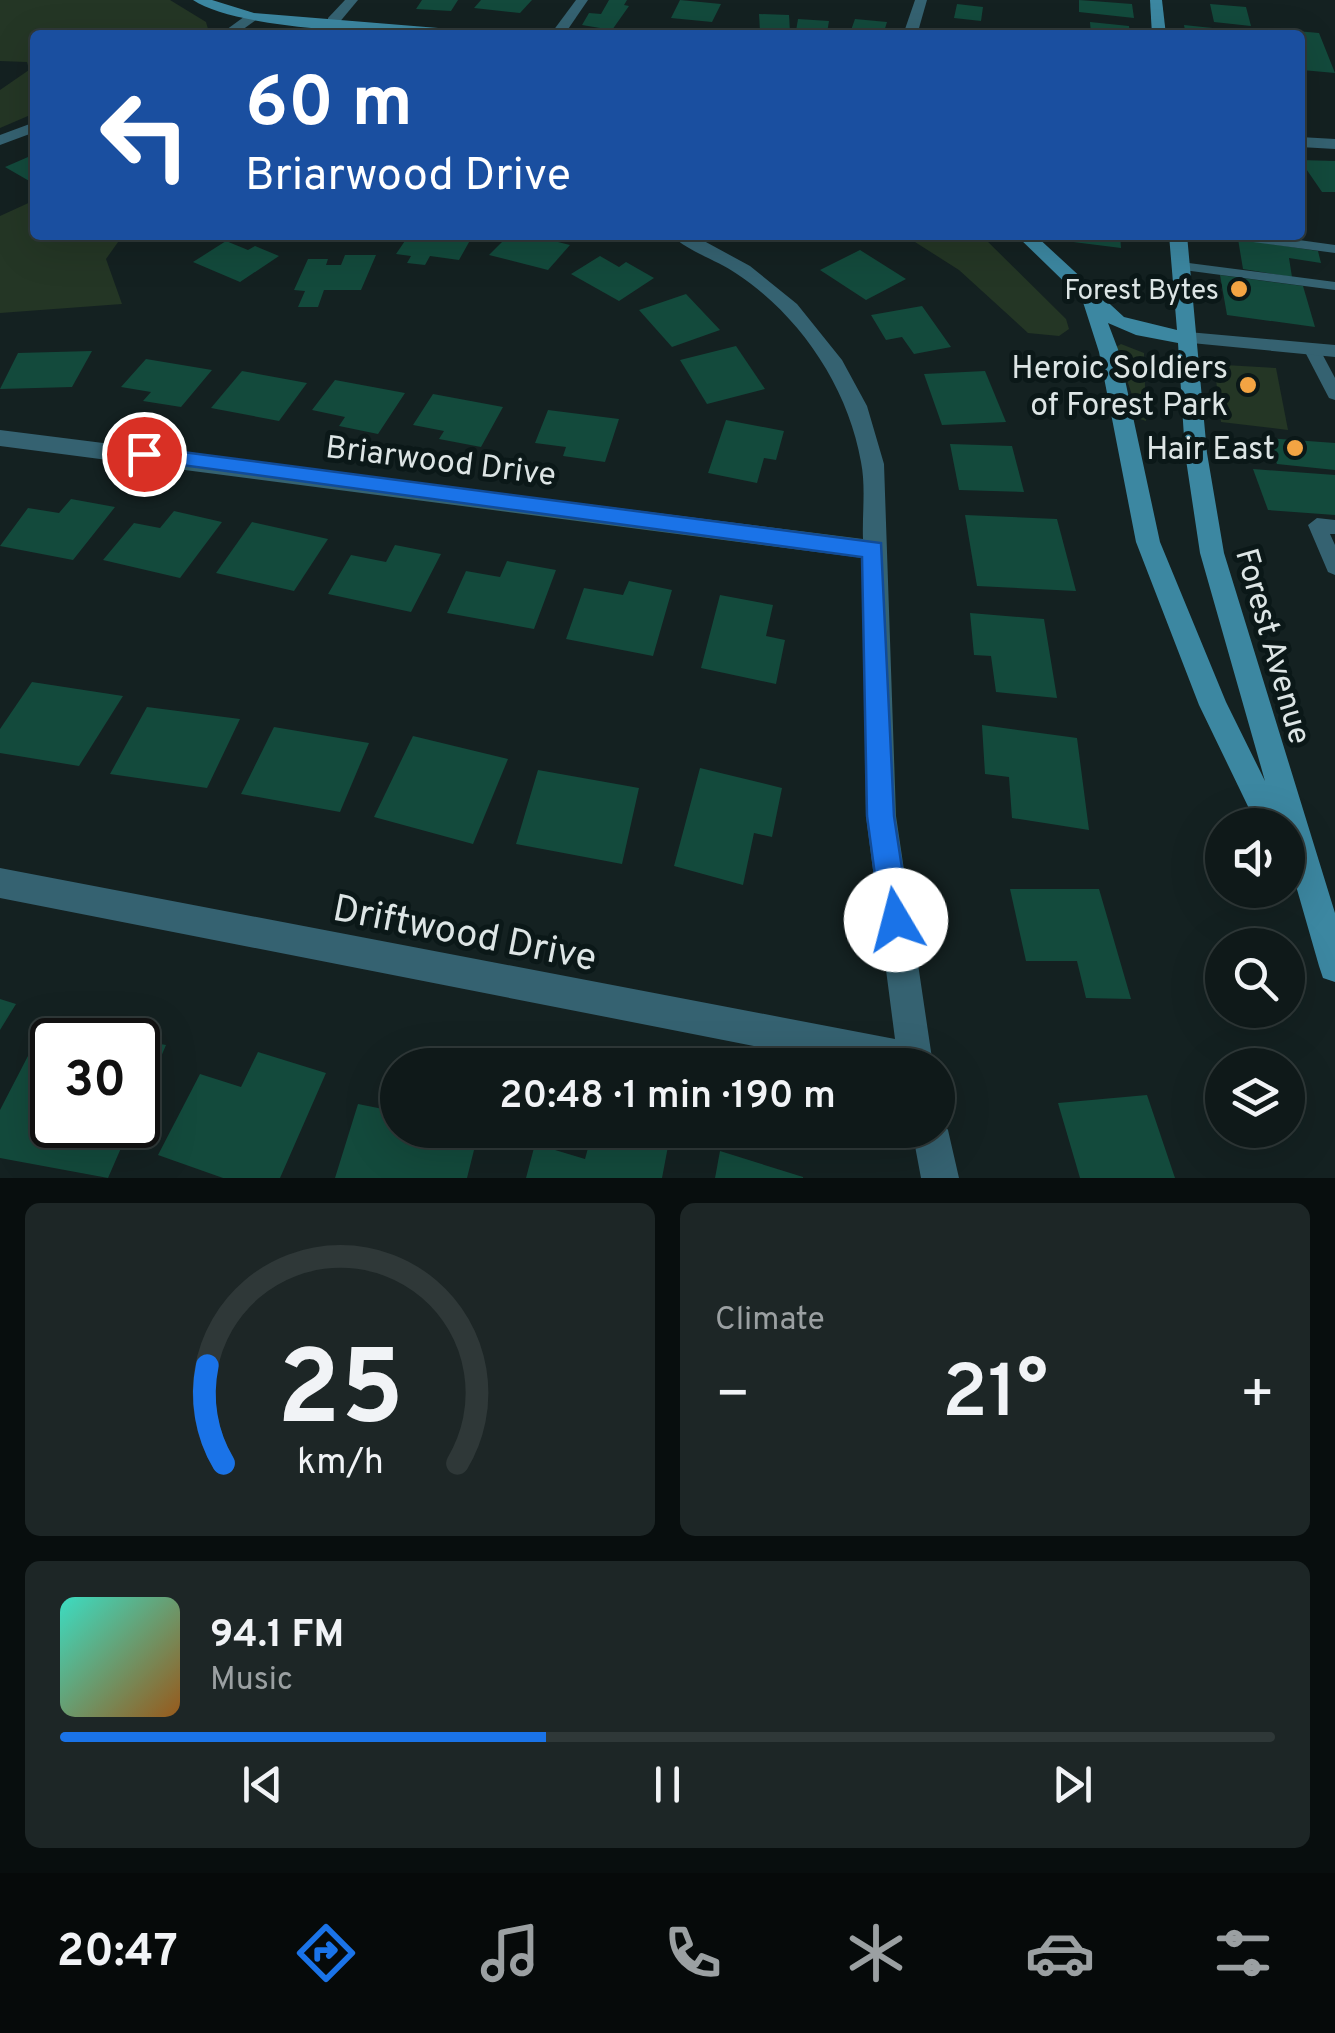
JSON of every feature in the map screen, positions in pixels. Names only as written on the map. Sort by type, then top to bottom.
[{"type":"main road","points":[[199,0],[253,17],[424,30]]},
{"type":"main road","points":[[1156,0],[1159,30]]},
{"type":"main road","points":[[1029,240],[1088,297],[1128,327],[1188,338]]},
{"type":"main road","name":"Forest Avenue","points":[[1178,240],[1196,453],[1212,554],[1332,946]]},
{"type":"main road","points":[[1088,297],[1108,352],[1148,542],[1213,705],[1264,808]]},
{"type":"main road","points":[[1305,892],[1332,946]]},
{"type":"street","points":[[333,21],[352,0]]},
{"type":"street","points":[[561,30],[582,0]]},
{"type":"street","points":[[912,30],[921,0]]},
{"type":"street","points":[[234,30],[253,17]]},
{"type":"street","points":[[0,140],[30,129]]},
{"type":"street","points":[[1305,142],[1335,144]]},
{"type":"street","points":[[689,240],[744,270],[790,308],[835,365],[856,406],[874,464],[881,816],[914,1048]]},
{"type":"street","points":[[1188,338],[1335,351]]},
{"type":"street","name":"Briarwood Drive","points":[[0,438],[873,550]]},
{"type":"street","name":"Driftwood Drive","points":[[0,883],[844,1048]]},
{"type":"street","points":[[934,1148],[940,1178]]},
{"type":"lane","points":[[1268,240],[1335,249]]},
{"type":"lane","points":[[1181,266],[1335,286]]},
{"type":"lane","points":[[1312,350],[1335,394]]},
{"type":"lane","points":[[1335,527],[1316,526],[1335,567]]},
{"type":"green space","points":[[0,0],[170,0],[206,22],[208,29],[30,30],[30,115],[0,128],[0,90],[29,70],[27,62],[0,61]]},
{"type":"green space","points":[[30,202],[30,240],[119,240],[106,259],[122,304],[0,313],[0,216]]},
{"type":"green space","points":[[912,240],[986,240],[1066,319],[1069,329],[1059,336],[1028,333],[959,270]]},
{"type":"green space","points":[[1121,344],[1144,353],[1146,421],[1140,419],[1116,347]]},
{"type":"green space","points":[[1225,365],[1276,368],[1288,430],[1221,422],[1215,371]]},
{"type":"building","points":[[422,0],[458,0],[451,11],[416,9]]},
{"type":"building","points":[[481,0],[532,0],[520,13],[474,8]]},
{"type":"building","points":[[609,0],[627,0],[624,5],[629,6],[612,30],[582,25],[589,13],[601,14]]},
{"type":"building","points":[[680,0],[721,4],[712,22],[671,18]]},
{"type":"building","points":[[1079,0],[1132,4],[1134,18],[1079,12]]},
{"type":"building","points":[[957,4],[983,7],[981,21],[954,18]]},
{"type":"building","points":[[1210,4],[1246,7],[1251,26],[1214,22]]},
{"type":"building","points":[[759,14],[789,15],[790,30],[760,30]]},
{"type":"building","points":[[798,19],[829,21],[828,30],[796,30]]},
{"type":"building","points":[[855,19],[887,22],[885,30],[851,30]]},
{"type":"building","points":[[1090,22],[1129,26],[1129,30],[1091,30]]},
{"type":"building","points":[[1184,25],[1231,30],[1185,30]]},
{"type":"building","points":[[1305,32],[1319,33],[1335,73],[1305,70]]},
{"type":"building","points":[[30,156],[30,181],[5,167]]},
{"type":"building","points":[[1305,160],[1335,161],[1335,192],[1322,192],[1305,167]]},
{"type":"building","points":[[406,240],[470,240],[459,260],[430,256],[425,265],[407,263],[411,256],[396,254]]},
{"type":"building","points":[[504,240],[550,240],[570,245],[548,270],[489,255]]},
{"type":"building","points":[[1120,240],[1121,248],[1073,242]]},
{"type":"building","points":[[1238,240],[1318,251],[1321,263],[1289,258],[1292,277],[1243,269]]},
{"type":"building","points":[[226,241],[248,250],[255,246],[279,256],[240,282],[193,262]]},
{"type":"building","points":[[860,250],[906,279],[866,300],[820,270]]},
{"type":"building","points":[[345,255],[376,255],[361,290],[324,290],[318,307],[298,307],[305,291],[294,290],[308,259],[328,259],[326,265],[341,265]]},
{"type":"building","points":[[600,256],[619,267],[626,262],[654,278],[619,301],[571,274]]},
{"type":"building","points":[[1220,275],[1303,286],[1315,327],[1227,315]]},
{"type":"building","points":[[686,294],[720,330],[672,347],[639,310]]},
{"type":"building","points":[[922,306],[951,347],[914,354],[902,337],[886,340],[871,315]]},
{"type":"building","points":[[736,346],[765,389],[707,404],[680,360]]},
{"type":"building","points":[[92,351],[72,387],[0,389],[18,353]]},
{"type":"building","points":[[146,359],[212,370],[181,407],[143,401],[151,392],[121,387]]},
{"type":"building","points":[[242,371],[307,383],[279,421],[211,408]]},
{"type":"building","points":[[985,371],[1006,422],[942,425],[924,374]]},
{"type":"building","points":[[335,380],[405,393],[378,434],[339,426],[345,417],[312,410]]},
{"type":"building","points":[[433,394],[503,407],[481,447],[439,439],[444,431],[413,425]]},
{"type":"building","points":[[548,410],[619,419],[605,462],[563,456],[566,447],[535,443]]},
{"type":"building","points":[[726,420],[784,431],[776,460],[764,458],[757,483],[708,473]]},
{"type":"building","points":[[1268,438],[1335,443],[1335,470],[1277,464]]},
{"type":"building","points":[[950,444],[1012,446],[1024,492],[959,490]]},
{"type":"building","points":[[1253,469],[1335,475],[1335,515],[1268,510]]},
{"type":"building","points":[[71,499],[115,507],[73,560],[0,546],[28,508],[59,513]]},
{"type":"building","points":[[174,511],[222,522],[180,578],[103,560],[134,523],[160,528]]},
{"type":"building","points":[[965,515],[1057,519],[1076,591],[977,586]]},
{"type":"building","points":[[252,522],[328,539],[294,591],[216,573]]},
{"type":"building","points":[[395,545],[441,554],[411,612],[328,594],[351,555],[386,562]]},
{"type":"building","points":[[507,561],[556,570],[534,629],[447,613],[466,571],[500,577]]},
{"type":"building","points":[[629,581],[672,590],[653,656],[566,639],[584,588],[623,595]]},
{"type":"building","points":[[720,595],[773,605],[766,636],[785,640],[776,684],[701,668]]},
{"type":"building","points":[[970,613],[1044,619],[1057,698],[996,692],[991,656],[974,655]]},
{"type":"building","points":[[32,682],[123,696],[79,766],[0,753],[0,729]]},
{"type":"building","points":[[147,707],[240,719],[207,788],[110,774]]},
{"type":"building","points":[[982,725],[1077,738],[1089,830],[1012,818],[1009,777],[985,774]]},
{"type":"building","points":[[274,727],[369,743],[340,812],[241,794]]},
{"type":"building","points":[[413,736],[508,759],[473,844],[374,817]]},
{"type":"building","points":[[700,768],[782,788],[772,837],[754,833],[743,885],[674,866]]},
{"type":"building","points":[[538,770],[639,788],[622,864],[516,844]]},
{"type":"building","points":[[1010,889],[1099,889],[1131,999],[1086,998],[1077,961],[1026,961]]},
{"type":"building","points":[[0,999],[16,1004],[0,1030]]},
{"type":"building","points":[[30,1052],[30,1148],[121,1148],[108,1178],[0,1158],[0,1110]]},
{"type":"building","points":[[258,1052],[326,1073],[280,1178],[223,1178],[158,1155],[200,1074],[241,1087]]},
{"type":"building","points":[[1147,1095],[1175,1178],[1080,1178],[1058,1103]]},
{"type":"building","points":[[358,1104],[380,1108],[380,1148],[474,1148],[467,1178],[335,1178]]},
{"type":"building","points":[[534,1148],[548,1148],[585,1159],[588,1148],[668,1148],[662,1178],[526,1178]]},
{"type":"building","points":[[720,1151],[803,1177],[803,1178],[715,1178]]},
{"type":"place","name":"Forest Bytes","points":[[1239,289]]},
{"type":"place","name":"Heroic Soldiers of Forest Park","points":[[1248,385]]},
{"type":"place","name":"Hair East","points":[[1295,448]]},
{"type":"route","points":[[144,454],[873,550],[881,816],[896,920]]}]
